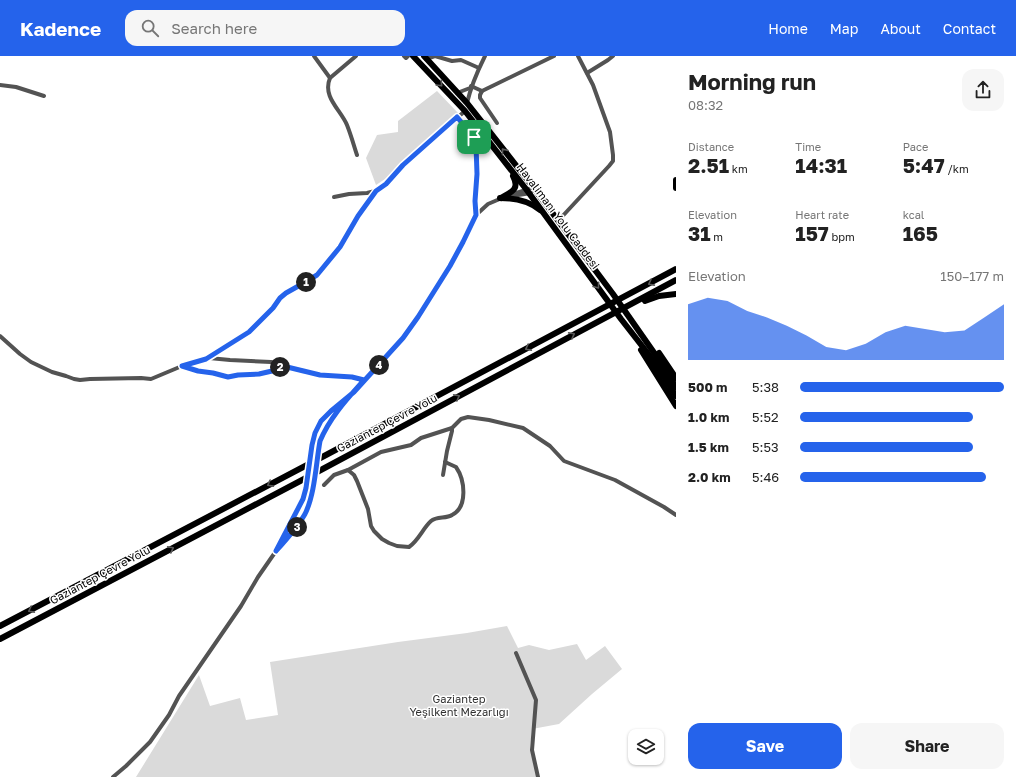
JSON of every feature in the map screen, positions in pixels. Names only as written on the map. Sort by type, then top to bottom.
[{"type":"highway","name":"Havalimanı Yolu Caddesi","points":[[413,56],[465,111],[508,165],[558,221],[641,334],[676,387]]},
{"type":"highway","name":"Havalimanı Yolu Caddesi","points":[[425,57],[467,103],[531,190],[545,214],[653,360],[676,396]]},
{"type":"highway","points":[[500,198],[512,192],[516,188],[516,181],[508,165]]},
{"type":"highway","points":[[676,180],[676,188]]},
{"type":"highway","points":[[500,198],[520,199],[529,203],[545,214]]},
{"type":"highway","name":"Gaziantep Çevre Yolu","points":[[0,626],[676,269]]},
{"type":"highway","name":"Gaziantep Çevre Yolu","points":[[0,638],[304,479],[590,326],[631,306],[676,280]]},
{"type":"highway","points":[[631,306],[659,296],[676,294]]},
{"type":"highway","points":[[627,326],[676,406]]},
{"type":"highway","points":[[641,334],[656,350],[676,378]]},
{"type":"street","points":[[314,56],[330,78]]},
{"type":"street","points":[[356,56],[330,78],[328,83],[328,93],[348,127],[357,156]]},
{"type":"street","points":[[404,56],[406,58],[408,56]]},
{"type":"street","points":[[425,57],[434,56],[452,61],[461,58],[479,68]]},
{"type":"street","points":[[467,103],[471,87],[485,56]]},
{"type":"street","points":[[497,123],[480,98],[482,91],[554,56]]},
{"type":"street","points":[[558,221],[609,166],[613,155],[610,132],[593,85],[578,56]]},
{"type":"street","points":[[587,73],[607,58],[613,56]]},
{"type":"street","points":[[0,85],[16,87],[44,96]]},
{"type":"street","points":[[457,93],[471,87],[482,91]]},
{"type":"street","points":[[0,336],[31,362],[74,380],[151,379],[182,366],[208,358],[249,332],[286,293],[317,275],[340,247],[358,216],[376,191],[386,184],[403,165],[465,111]]},
{"type":"street","points":[[457,117],[474,137],[476,145],[476,215]]},
{"type":"street","points":[[276,551],[291,535],[305,513],[311,497],[320,441],[328,424],[341,406],[403,338],[418,317],[450,266],[476,215],[488,204],[500,198],[531,190]]},
{"type":"street","points":[[334,197],[376,191]]},
{"type":"street","points":[[208,358],[271,362],[320,375],[352,377],[364,380]]},
{"type":"street","points":[[182,366],[228,377],[259,374],[272,371],[283,366]]},
{"type":"street","points":[[113,777],[150,742],[276,551],[303,499],[315,433],[321,421],[354,392]]},
{"type":"street","points":[[324,485],[334,475],[348,470],[381,452],[411,445],[421,438],[452,428],[461,419],[468,417],[490,420],[523,428],[550,446],[564,461],[615,480],[676,515]]},
{"type":"street","points":[[443,474],[452,428]]},
{"type":"street","points":[[348,470],[354,475],[357,481],[368,509],[371,526],[374,531],[382,539],[389,543],[397,546],[409,547],[431,521],[453,515],[461,505],[464,493],[463,484],[458,470],[456,467],[445,462]]},
{"type":"street","points":[[516,653],[536,700],[532,750],[538,777]]},
{"type":"green space","points":[[437,91],[458,113],[434,137],[376,185],[366,158],[377,135],[398,132],[398,121]]},
{"type":"green space","name":"Gaziantep Yeşilkent Mezarlığı","points":[[507,626],[518,648],[529,645],[549,650],[577,644],[586,660],[605,646],[622,669],[559,724],[532,729],[530,747],[537,777],[136,777],[199,675],[210,706],[240,698],[246,720],[278,715],[270,662]]},
{"type":"route","points":[[474,137],[457,117],[403,165],[386,184],[376,191],[358,216],[340,247],[317,275],[280,298],[273,308],[249,332],[206,359],[182,366],[228,377],[259,374],[272,371],[283,366],[320,375],[352,377],[364,380],[341,406],[328,424],[320,441],[310,502],[299,524],[276,551],[303,499],[312,445],[315,433],[321,421],[331,411],[354,392],[403,338],[450,266],[476,215],[475,201],[477,174],[476,145],[474,137]]}]
